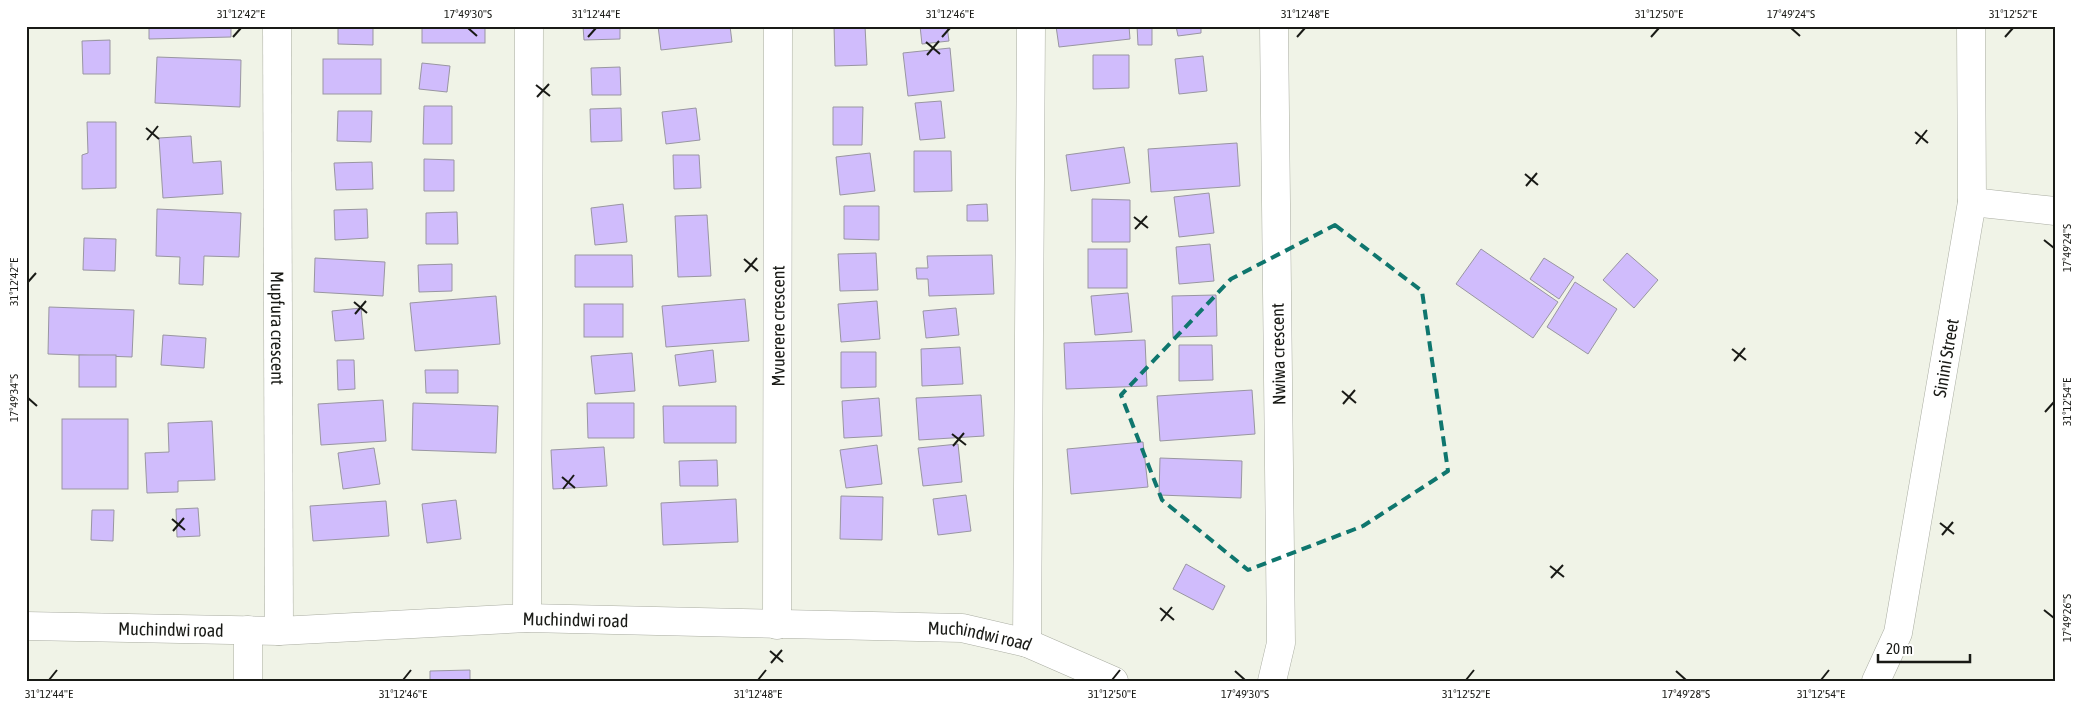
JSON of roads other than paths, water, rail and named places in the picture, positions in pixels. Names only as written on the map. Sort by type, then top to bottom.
[{"type":"street","name":"Mupfura crescent","points":[[277,26],[279,631]]},
{"type":"street","points":[[527,618],[529,26]]},
{"type":"street","name":"Mvuerere crescent","points":[[777,625],[778,26]]},
{"type":"street","points":[[1027,642],[1031,26]]},
{"type":"street","name":"Nwiwa crescent","points":[[1272,681],[1280,643],[1274,26]]},
{"type":"street","name":"Sinini Street","points":[[1876,681],[1898,633],[1972,202],[1971,26]]},
{"type":"street","points":[[1972,202],[2055,211]]},
{"type":"street","name":"Muchindwi road","points":[[26,626],[279,631],[527,618],[962,628],[1027,642],[1114,681]]},
{"type":"street","points":[[248,630],[248,681]]}]
